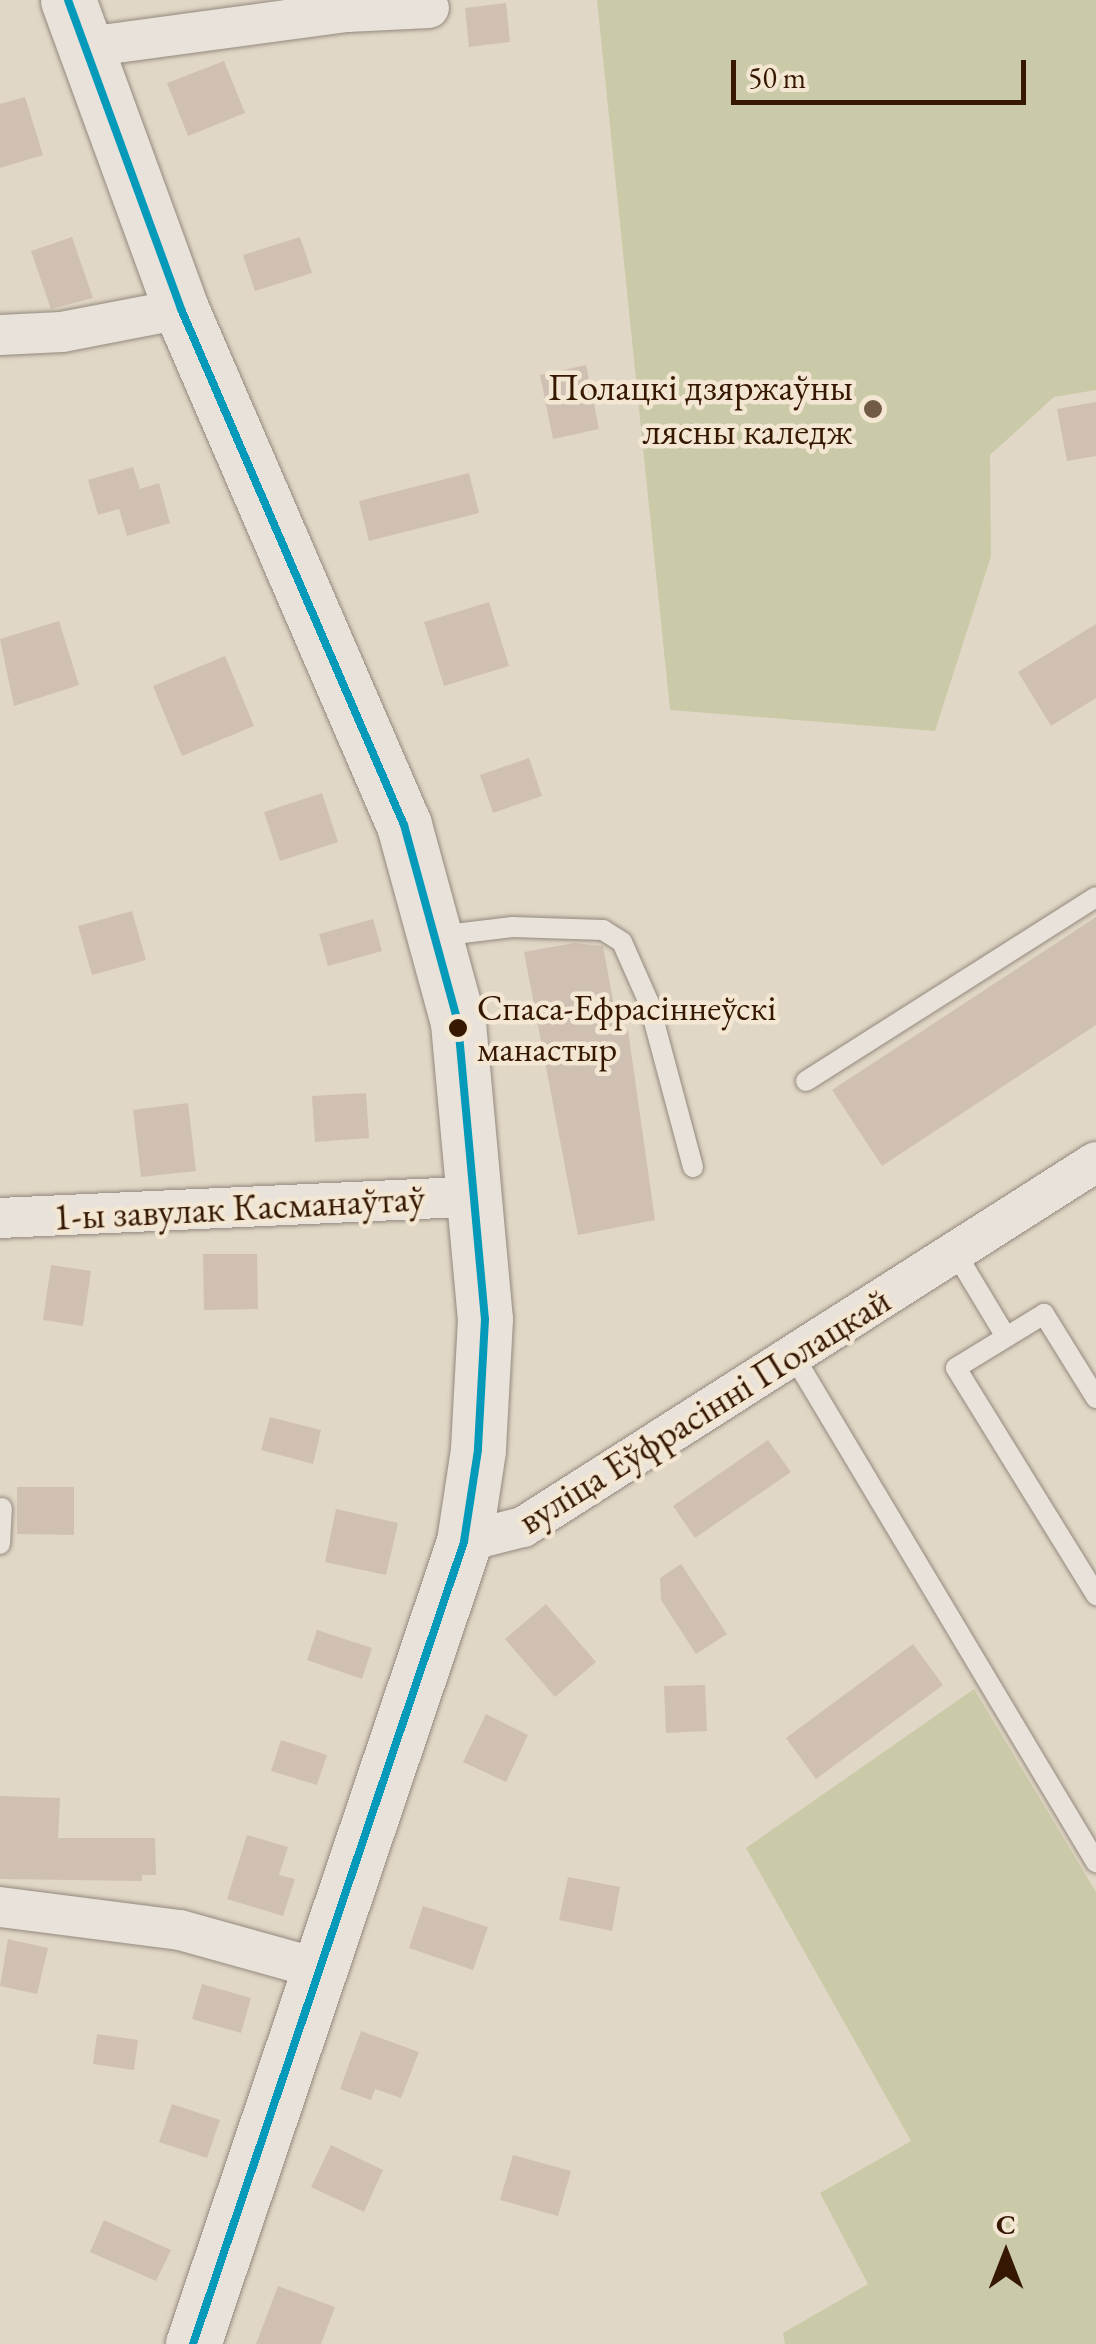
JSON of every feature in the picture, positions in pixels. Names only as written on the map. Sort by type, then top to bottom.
[{"type":"main road","points":[[78,24],[181,310],[370,740],[438,936],[458,1023],[478,1196],[486,1320],[478,1450],[464,1542],[323,1970],[193,2344]]},
{"type":"street","points":[[78,24],[347,6],[429,8]]},
{"type":"street","points":[[0,335],[62,332],[181,310]]},
{"type":"street","name":"вуліца Еўфрасінні Полацкай","points":[[464,1542],[523,1527],[1096,1162]]},
{"type":"street","name":"1-ы завулак Касманаўтаў","points":[[0,1218],[478,1196]]},
{"type":"street","points":[[0,1907],[180,1930],[323,1970]]},
{"type":"lane","points":[[806,1080],[1096,897]]},
{"type":"lane","points":[[438,936],[512,927],[584,929],[603,930],[622,942],[650,1003],[694,1167]]},
{"type":"lane","points":[[955,1252],[1006,1337]]},
{"type":"lane","points":[[1096,1398],[1044,1314],[956,1368],[1096,1595]]},
{"type":"lane","points":[[793,1355],[1096,1862]]},
{"type":"lane","points":[[0,1544],[2,1508]]},
{"type":"green space","points":[[597,0],[1096,0],[1096,390],[1054,397],[990,455],[991,556],[935,731],[670,710]]},
{"type":"green space","points":[[974,1689],[1096,1892],[1096,2344],[785,2344],[783,2333],[868,2284],[820,2193],[911,2141],[746,1848]]},
{"type":"building","points":[[506,3],[510,42],[469,47],[465,8]]},
{"type":"building","points":[[224,61],[245,113],[188,136],[167,83]]},
{"type":"building","points":[[25,97],[43,155],[0,168],[0,104]]},
{"type":"building","points":[[72,237],[93,298],[51,309],[31,251]]},
{"type":"building","points":[[300,237],[312,273],[255,291],[243,255]]},
{"type":"building","points":[[586,365],[599,429],[553,439],[540,375]]},
{"type":"building","points":[[1096,402],[1096,456],[1067,461],[1057,409]]},
{"type":"building","points":[[133,467],[140,489],[159,483],[170,523],[127,536],[119,509],[98,515],[88,480]]},
{"type":"building","points":[[469,473],[479,513],[369,541],[359,501]]},
{"type":"building","points":[[489,602],[509,666],[444,686],[424,622]]},
{"type":"building","points":[[59,621],[79,685],[14,706],[0,639]]},
{"type":"building","points":[[1096,624],[1096,698],[1051,726],[1018,672]]},
{"type":"building","points":[[225,656],[254,726],[182,756],[153,686]]},
{"type":"building","points":[[529,758],[542,796],[493,813],[480,775]]},
{"type":"building","points":[[322,793],[338,842],[280,861],[264,812]]},
{"type":"building","points":[[132,911],[146,960],[92,975],[78,926]]},
{"type":"building","points":[[1096,917],[1096,1025],[882,1166],[832,1090]]},
{"type":"building","points":[[373,919],[382,951],[328,966],[319,934]]},
{"type":"building","points":[[574,943],[603,946],[619,1032],[628,1030],[655,1220],[578,1235],[524,952]]},
{"type":"building","points":[[366,1093],[369,1138],[315,1142],[312,1096]]},
{"type":"building","points":[[188,1103],[196,1171],[141,1177],[133,1110]]},
{"type":"building","points":[[203,1254],[257,1254],[258,1309],[204,1310]]},
{"type":"building","points":[[51,1265],[91,1271],[83,1326],[43,1320]]},
{"type":"building","points":[[270,1417],[321,1430],[313,1464],[261,1450]]},
{"type":"building","points":[[768,1440],[791,1472],[695,1538],[673,1506]]},
{"type":"building","points":[[17,1487],[74,1487],[74,1535],[17,1534]]},
{"type":"building","points":[[336,1509],[398,1523],[386,1575],[325,1562]]},
{"type":"building","points":[[681,1564],[727,1634],[696,1654],[661,1600],[660,1578]]},
{"type":"building","points":[[546,1604],[596,1662],[555,1697],[505,1639]]},
{"type":"building","points":[[317,1630],[372,1648],[362,1679],[307,1660]]},
{"type":"building","points":[[913,1644],[943,1685],[816,1779],[786,1738]]},
{"type":"building","points":[[705,1685],[707,1731],[666,1733],[664,1686]]},
{"type":"building","points":[[486,1714],[528,1735],[506,1782],[463,1762]]},
{"type":"building","points":[[281,1740],[327,1755],[317,1785],[271,1771]]},
{"type":"building","points":[[0,1796],[60,1798],[58,1838],[155,1838],[156,1875],[142,1875],[142,1881],[0,1879]]},
{"type":"building","points":[[247,1835],[288,1847],[279,1875],[295,1879],[283,1916],[227,1899]]},
{"type":"building","points":[[568,1877],[620,1887],[612,1931],[559,1920]]},
{"type":"building","points":[[423,1906],[488,1927],[473,1970],[409,1948]]},
{"type":"building","points":[[8,1939],[48,1948],[37,1994],[0,1986]]},
{"type":"building","points":[[202,1984],[251,1998],[241,2033],[192,2019]]},
{"type":"building","points":[[361,2031],[419,2052],[401,2098],[375,2089],[371,2100],[340,2089]]},
{"type":"building","points":[[97,2034],[138,2040],[134,2070],[93,2064]]},
{"type":"building","points":[[172,2104],[220,2120],[207,2158],[159,2142]]},
{"type":"building","points":[[331,2145],[383,2170],[364,2212],[311,2187]]},
{"type":"building","points":[[513,2155],[571,2171],[558,2216],[500,2200]]},
{"type":"building","points":[[104,2220],[171,2250],[156,2281],[90,2252]]},
{"type":"building","points":[[278,2286],[335,2307],[321,2344],[256,2344]]},
{"type":"transit line","points":[[68,0],[181,309],[404,825],[458,1023],[485,1319],[478,1450],[464,1542],[193,2344]]},
{"type":"place","name":"Полацкі дзяржаўны лясны каледж","points":[[873,409]]},
{"type":"place","name":"Спаса-Ефрасіннеўскі манастыр","points":[[458,1028]]}]
